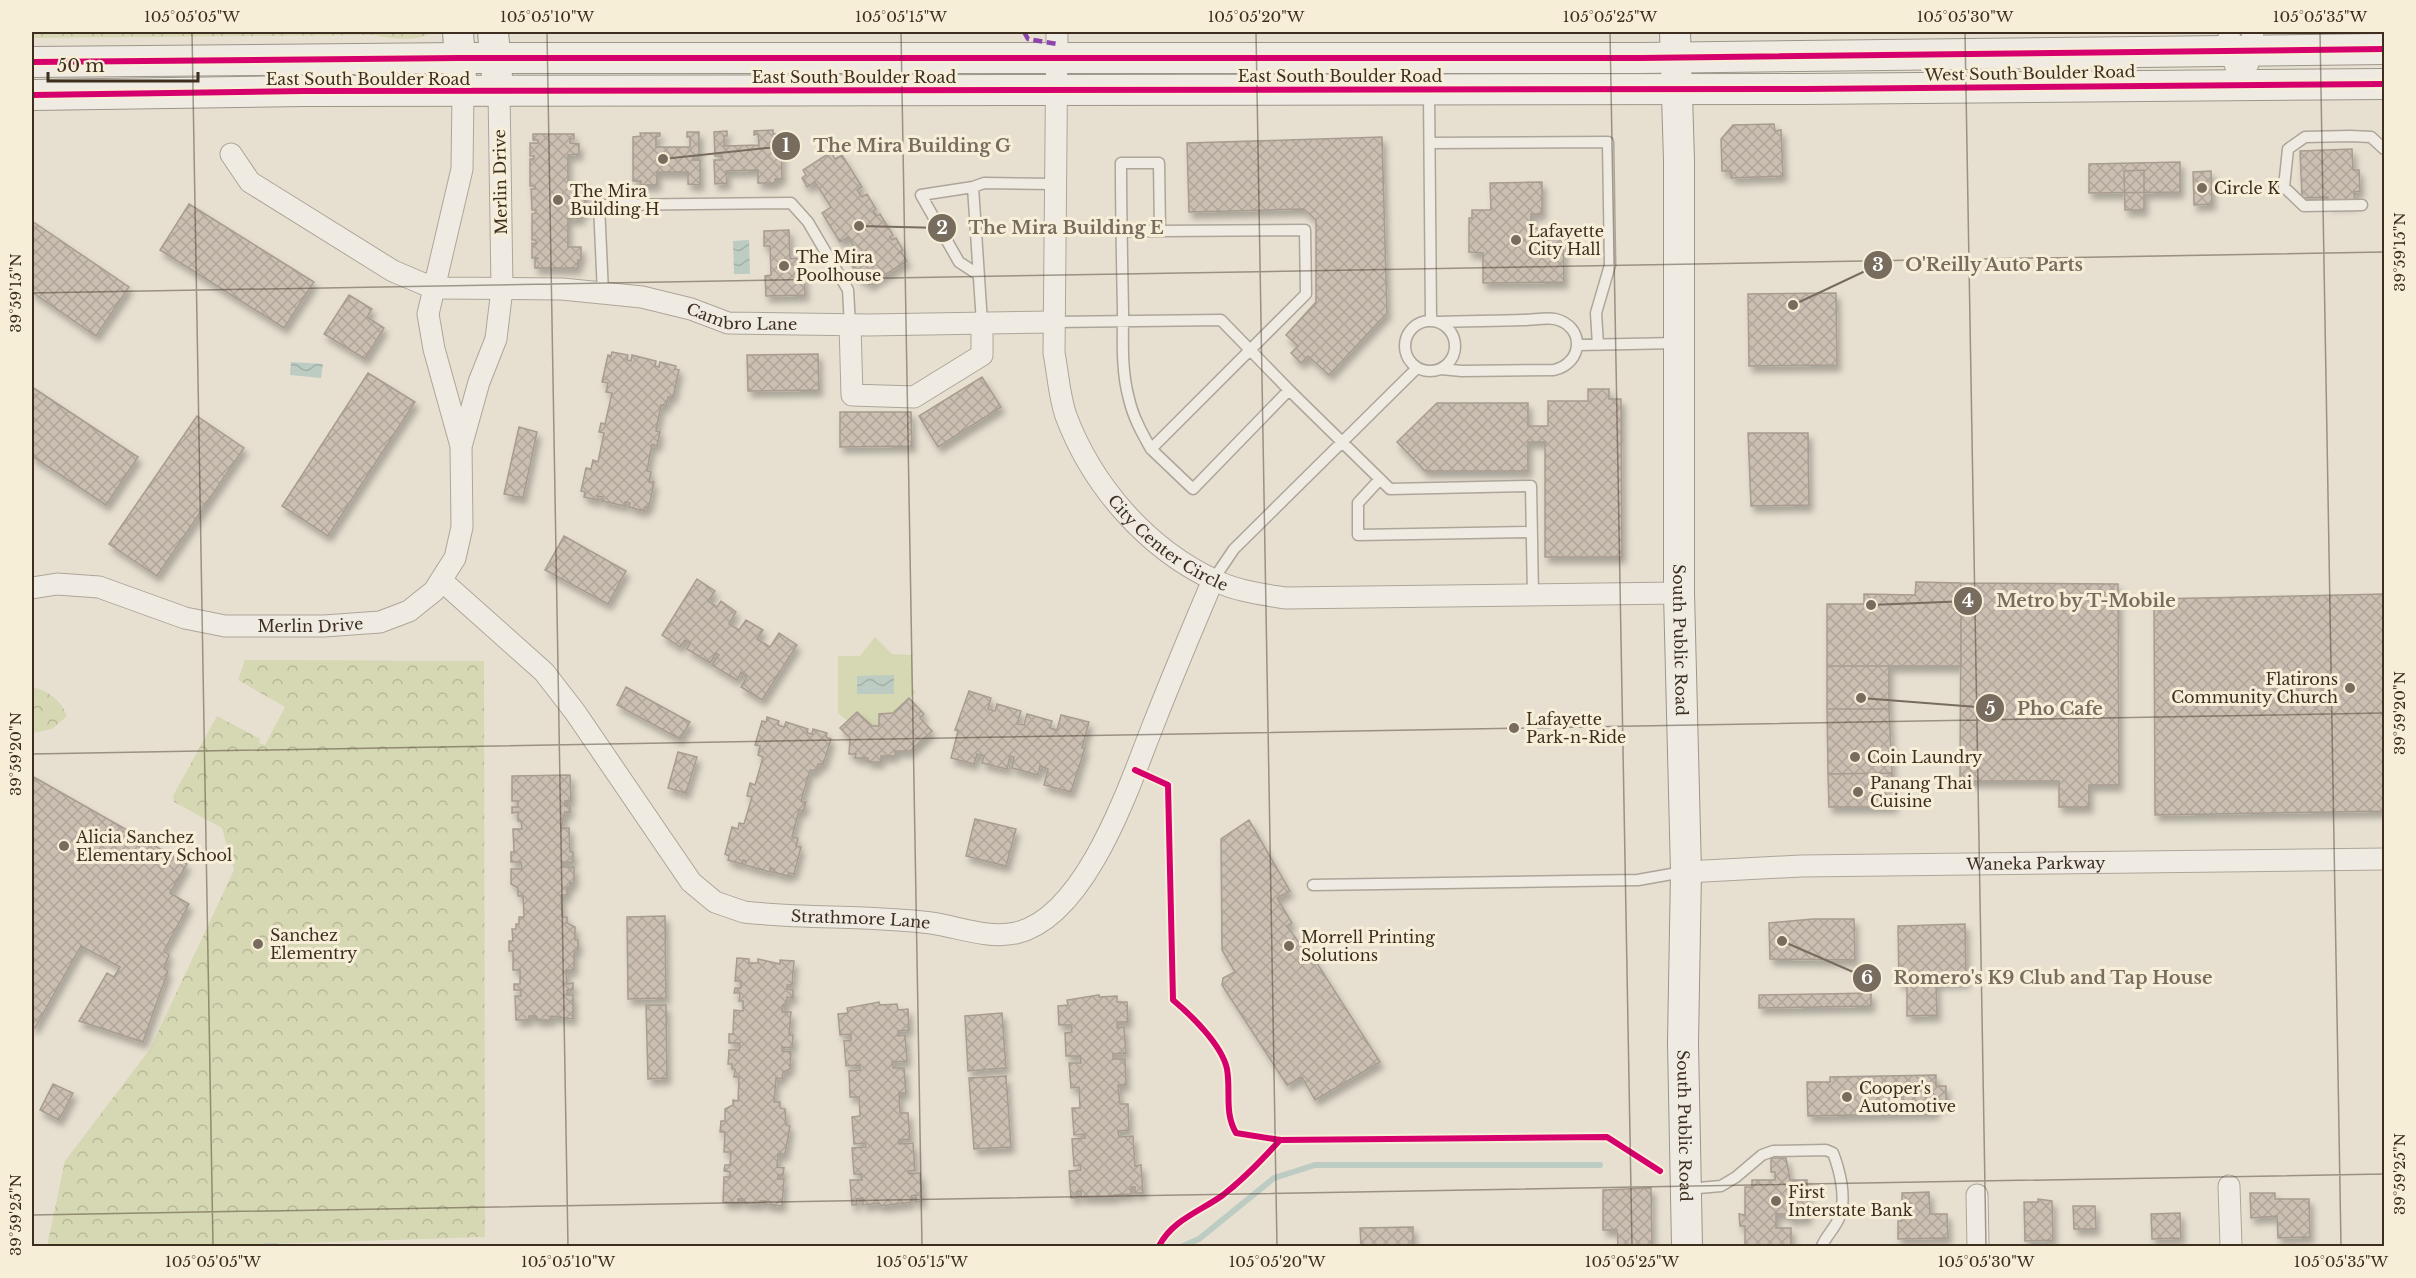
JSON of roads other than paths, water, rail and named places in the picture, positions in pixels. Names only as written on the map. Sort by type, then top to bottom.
[{"type":"main road","name":"West South Boulder Road","points":[[1675,44],[2241,40],[2385,49]]},
{"type":"main road","name":"East South Boulder Road","points":[[32,62],[459,45],[1675,44]]},
{"type":"main road","name":"South Public Road","points":[[1675,44],[1679,160],[1679,593],[1686,872],[1683,1043],[1687,1246]]},
{"type":"main road","points":[[459,45],[463,92]]},
{"type":"main road","points":[[494,45],[499,92]]},
{"type":"main road","name":"West South Boulder Road","points":[[1676,88],[2385,84]]},
{"type":"main road","name":"East South Boulder Road","points":[[32,95],[1676,88]]},
{"type":"street","points":[[2241,40],[2242,85]]},
{"type":"street","name":"City Center Circle","points":[[1057,44],[1054,353],[1063,404],[1088,464],[1109,496],[1135,525],[1176,557],[1213,580],[1247,592],[1285,598],[1679,593]]},
{"type":"street","name":"Merlin Drive","points":[[32,588],[57,584],[99,587],[185,618],[225,626],[324,626],[380,622],[409,610],[442,581],[455,558],[462,527],[461,446],[434,349],[428,314],[432,288],[462,169],[463,92]]},
{"type":"street","name":"Merlin Drive","points":[[461,446],[478,382],[496,339],[502,289],[499,92]]},
{"type":"street","points":[[231,154],[250,182],[393,271],[432,288]]},
{"type":"street","name":"Cambro Lane","points":[[432,288],[562,289],[603,293],[662,302],[691,309],[728,323],[850,325],[1054,322]]},
{"type":"street","points":[[850,325],[852,395],[914,397],[982,355],[982,323]]},
{"type":"street","name":"Strathmore Lane","points":[[442,581],[544,672],[575,712],[691,882],[715,902],[744,912],[930,923],[990,935],[1017,933],[1041,922],[1063,904],[1088,868],[1113,826],[1213,580]]},
{"type":"street","name":"Waneka Parkway","points":[[1686,872],[1833,866],[2385,859]]},
{"type":"street","points":[[2229,1186],[2231,1246]]},
{"type":"street","points":[[1977,1195],[1978,1246]]},
{"type":"lane","points":[[1429,89],[1435,321]]},
{"type":"lane","points":[[2362,205],[2304,206],[2284,187],[2288,148],[2305,137],[2350,136],[2371,137],[2385,149]]},
{"type":"lane","points":[[1430,143],[1608,142],[1610,265],[1596,313],[1598,345]]},
{"type":"lane","points":[[1160,231],[1159,163],[1121,163],[1123,362],[1128,398],[1138,428],[1151,449],[1192,489],[1289,390]]},
{"type":"lane","points":[[979,275],[959,262],[921,195],[973,187],[984,183],[1055,184]]},
{"type":"lane","points":[[973,187],[982,323]]},
{"type":"lane","points":[[603,293],[599,205],[791,203],[808,222],[848,290],[850,325]]},
{"type":"lane","points":[[1121,231],[1305,230],[1306,294],[1151,449]]},
{"type":"lane","points":[[1556,319],[1574,333],[1578,345],[1575,357],[1568,365],[1554,370],[1441,369],[1425,371],[1417,368],[1407,356],[1406,339],[1415,326],[1435,321],[1556,319]]},
{"type":"lane","points":[[1054,322],[1221,320],[1390,489],[1531,486],[1533,595]]},
{"type":"lane","points":[[1435,321],[1452,332],[1456,349],[1454,357],[1441,369]]},
{"type":"lane","points":[[1578,345],[1679,343]]},
{"type":"lane","points":[[1213,580],[1234,549],[1417,368]]},
{"type":"lane","points":[[1380,479],[1358,503],[1358,535],[1532,531]]},
{"type":"lane","points":[[1313,885],[1638,880],[1686,872]]},
{"type":"lane","points":[[1686,1189],[1720,1186],[1736,1177],[1762,1155],[1773,1151],[1826,1150],[1833,1153],[1842,1194],[1840,1217],[1822,1246]]},
{"type":"water","points":[[749,240],[750,274],[734,274],[733,241]]},
{"type":"water","points":[[291,362],[323,364],[321,378],[290,375]]},
{"type":"water","points":[[894,675],[894,694],[857,694],[857,676]]},
{"type":"waterway","points":[[1183,1246],[1199,1239],[1274,1178],[1315,1165],[1600,1165]]},
{"type":"waterway","points":[[265,1246],[276,1246]]},
{"type":"place","name":"The Mira Building G","points":[[663,159]]},
{"type":"place","name":"Circle K","points":[[2202,188]]},
{"type":"place","name":"The Mira Building H","points":[[558,200]]},
{"type":"place","name":"The Mira Building E","points":[[859,226]]},
{"type":"place","name":"Lafayette City Hall","points":[[1516,240]]},
{"type":"place","name":"The Mira Poolhouse","points":[[784,266]]},
{"type":"place","name":"O'Reilly Auto Parts","points":[[1793,305]]},
{"type":"place","name":"Metro by T-Mobile","points":[[1871,605]]},
{"type":"place","name":"Flatirons Community Church","points":[[2350,688]]},
{"type":"place","name":"Pho Cafe","points":[[1861,698]]},
{"type":"place","name":"Lafayette Park-n-Ride","points":[[1514,728]]},
{"type":"place","name":"Coin Laundry","points":[[1855,757]]},
{"type":"place","name":"Panang Thai Cuisine","points":[[1858,792]]},
{"type":"place","name":"Alicia Sanchez Elementary School","points":[[64,846]]},
{"type":"place","name":"Romero's K9 Club and Tap House","points":[[1782,941]]},
{"type":"place","name":"Sanchez Elementry","points":[[258,944]]},
{"type":"place","name":"Morrell Printing Solutions","points":[[1289,946]]},
{"type":"place","name":"Cooper's Automotive","points":[[1847,1097]]},
{"type":"place","name":"First Interstate Bank","points":[[1776,1201]]}]
